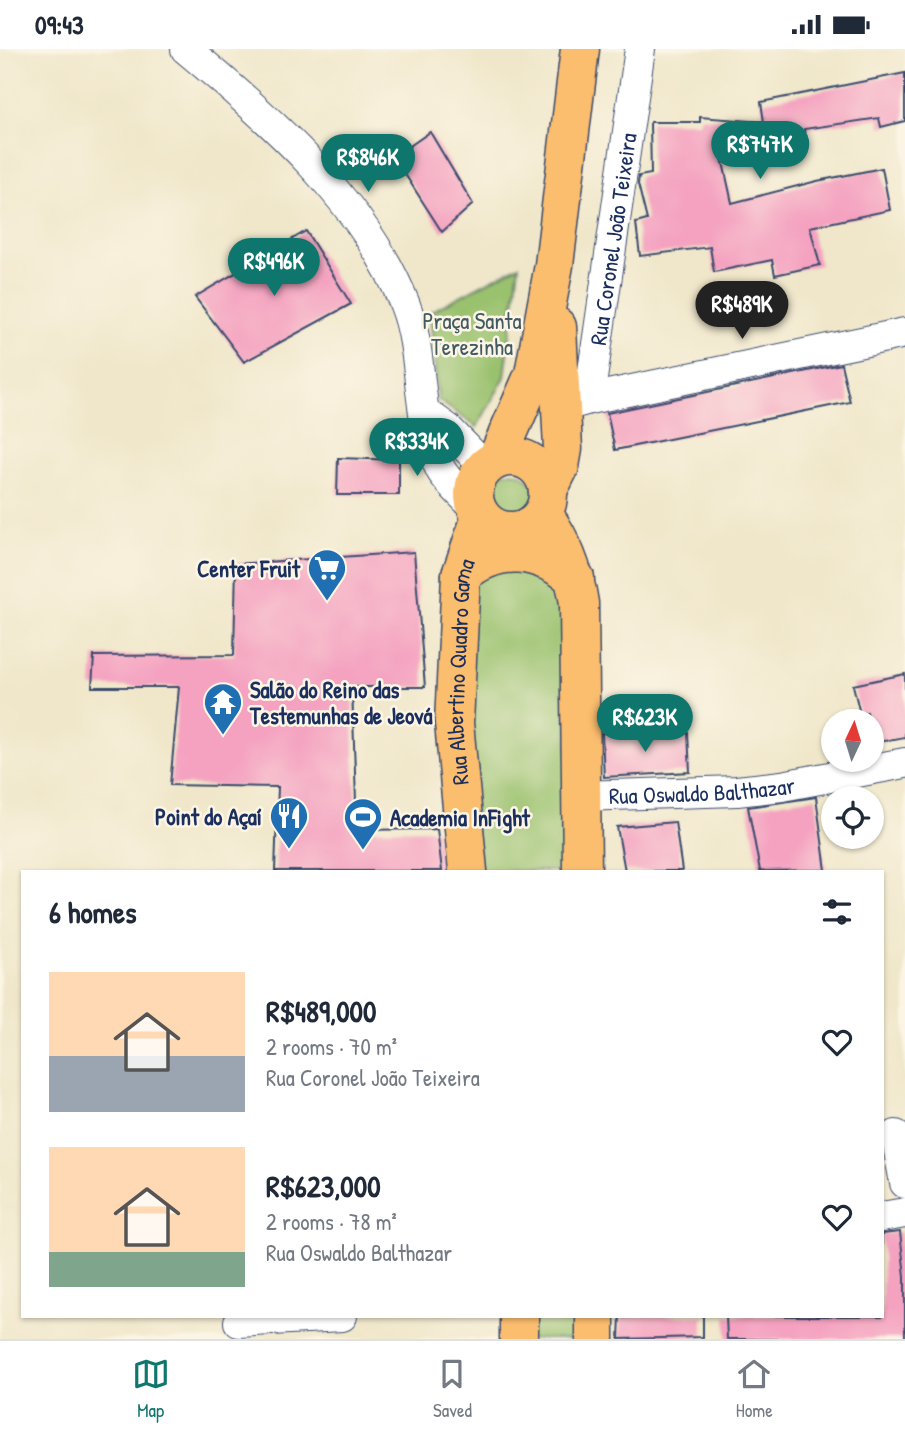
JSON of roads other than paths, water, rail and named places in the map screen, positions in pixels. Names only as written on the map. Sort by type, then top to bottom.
[{"type":"main road","points":[[554,265],[575,403],[560,466],[546,502],[530,526],[513,532],[495,528],[479,513],[473,495],[476,479],[491,463],[531,381],[554,265],[580,49]]},
{"type":"main road","points":[[491,463],[514,457],[530,462],[543,474],[546,502],[575,578],[579,603],[582,870]]},
{"type":"main road","name":"Rua Albertino Quadro Gama","points":[[468,870],[454,723],[461,575],[479,513]]},
{"type":"main road","points":[[461,575],[473,566],[499,555],[519,553],[554,562],[575,578]]},
{"type":"main road","points":[[519,1318],[519,1339]]},
{"type":"main road","points":[[595,1318],[595,1339]]},
{"type":"street","points":[[186,49],[251,103],[336,191],[387,266],[406,307],[432,448],[442,472],[479,513]]},
{"type":"street","name":"Rua Coronel João Teixeira","points":[[575,403],[640,49]]},
{"type":"street","points":[[575,403],[905,333]]},
{"type":"street","points":[[426,413],[491,463]]},
{"type":"street","name":"Rua Oswaldo Balthazar","points":[[580,796],[748,790],[905,763]]},
{"type":"street","points":[[894,1136],[905,1183]]},
{"type":"street","points":[[884,1217],[905,1213]]},
{"type":"street","points":[[240,1326],[322,1318]]},
{"type":"place","name":"Center Fruit","points":[[327,602]]},
{"type":"place","name":"Salão do Reino das Testemunhas de Jeová","points":[[223,736]]},
{"type":"place","name":"Point do Açaí","points":[[289,850]]},
{"type":"place","name":"Academia InFight","points":[[363,851]]},
{"type":"park label","name":"Praça Santa Terezinha","points":[[472,333]]}]
